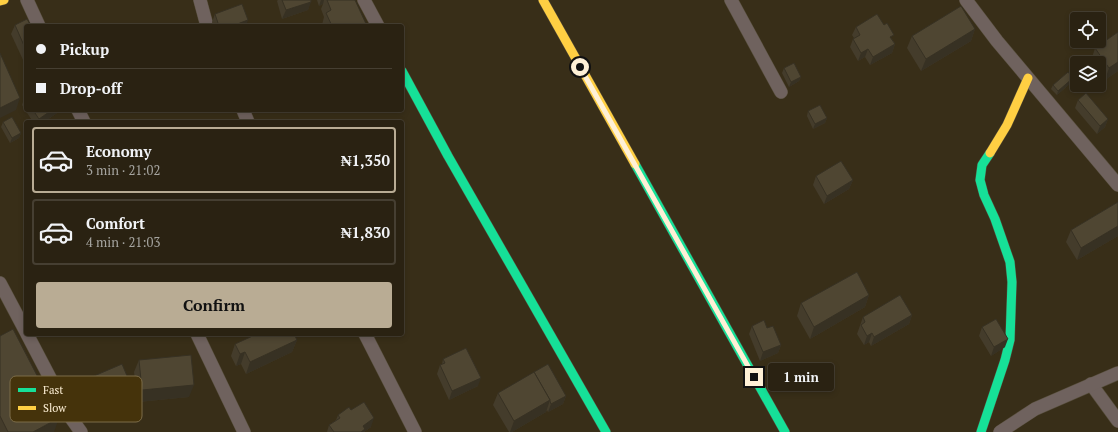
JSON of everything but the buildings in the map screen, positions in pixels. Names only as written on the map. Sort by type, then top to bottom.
[{"type":"street","points":[[27,0],[37,24]]},
{"type":"street","points":[[200,0],[206,24]]},
{"type":"street","points":[[364,0],[377,24]]},
{"type":"street","points":[[543,0],[785,432]]},
{"type":"street","points":[[731,0],[781,92]]},
{"type":"street","points":[[966,0],[997,41],[1118,185]]},
{"type":"street","points":[[404,75],[456,170],[606,432]]},
{"type":"street","points":[[981,432],[1005,360],[1010,340],[1012,282],[1010,262],[995,219],[984,195],[980,180],[982,165],[1008,125],[1028,78]]},
{"type":"street","points":[[0,283],[24,329]]},
{"type":"street","points":[[28,336],[49,376]]},
{"type":"street","points":[[198,336],[244,432]]},
{"type":"street","points":[[366,336],[415,432]]},
{"type":"street","points":[[1000,432],[1035,409],[1118,373]]},
{"type":"street","points":[[1091,384],[1118,421]]},
{"type":"street","points":[[74,422],[81,432]]},
{"type":"traffic: fast","points":[[404,75],[448,156],[606,432]]},
{"type":"traffic: fast","points":[[981,432],[1005,360],[1010,340],[1012,282],[1010,262],[995,219],[984,195],[980,180],[982,165],[990,153]]},
{"type":"traffic: fast","points":[[635,164],[785,432]]},
{"type":"traffic: slow","points":[[0,1],[4,0]]},
{"type":"traffic: slow","points":[[543,0],[635,164]]},
{"type":"traffic: slow","points":[[990,153],[1007,125],[1028,78]]},
{"type":"route","points":[[580,67],[664,213],[754,377]]}]
